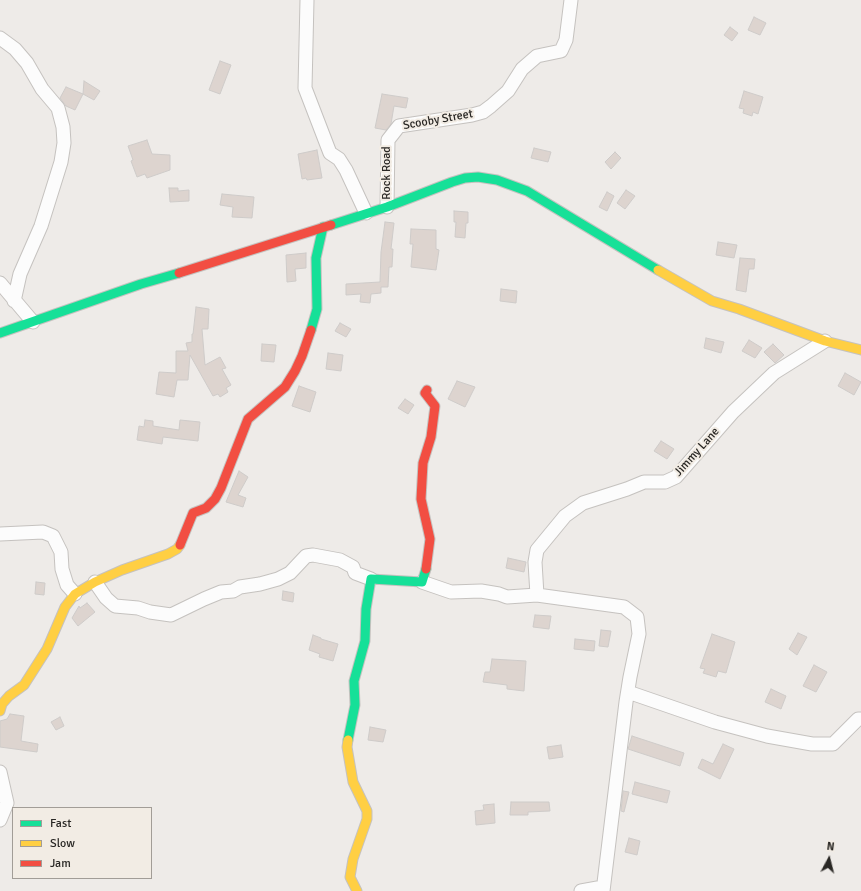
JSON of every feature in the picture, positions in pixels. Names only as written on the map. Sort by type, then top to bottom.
[{"type":"street","points":[[307,0],[305,88],[330,153],[339,159],[346,170],[366,213]]},
{"type":"street","name":"Scooby Street","points":[[388,140],[399,126],[472,115],[482,112],[491,106],[508,91],[522,69],[537,56],[560,51],[566,40],[571,0]]},
{"type":"street","points":[[0,38],[15,49],[27,63],[42,89],[58,108],[63,127],[64,143],[61,162],[40,226],[20,274],[14,301]]},
{"type":"street","name":"Rock Road","points":[[387,207],[388,140]]},
{"type":"street","points":[[0,333],[141,284],[257,249],[387,207],[465,178],[478,177],[497,180],[527,191],[644,263],[712,301],[739,308],[825,341],[861,350]]},
{"type":"street","points":[[0,712],[2,704],[24,685],[47,649],[65,607],[75,594],[95,582],[122,570],[168,554],[177,549],[181,544],[193,513],[206,508],[215,499],[222,488],[248,419],[285,387],[296,371],[314,322],[317,309],[316,258],[324,227]]},
{"type":"street","points":[[0,283],[33,322]]},
{"type":"street","name":"Jimmy Lane","points":[[537,595],[535,562],[537,550],[565,516],[583,503],[644,482],[665,482],[676,477],[733,412],[774,373],[825,341]]},
{"type":"street","points":[[422,582],[428,562],[430,539],[420,499],[427,448],[432,437],[435,415],[435,406],[425,393],[427,390]]},
{"type":"street","points":[[0,534],[43,532],[53,536],[61,552],[62,569],[67,585],[75,594]]},
{"type":"street","points":[[95,582],[106,598],[115,606],[138,608],[150,612],[171,615],[221,592],[278,579],[290,573],[306,556],[313,555],[340,560],[353,567],[355,573],[372,579],[422,582],[451,592],[481,591],[507,597],[537,595],[624,607],[637,617],[639,634],[630,677],[613,800],[603,889],[581,891]]},
{"type":"street","points":[[357,891],[350,877],[353,859],[365,828],[367,811],[353,782],[347,747],[355,705],[354,681],[356,671],[362,659],[365,641],[366,609],[372,579]]},
{"type":"street","points":[[628,692],[715,722],[767,736],[812,744],[832,744],[858,719],[861,719]]},
{"type":"street","points":[[0,772],[7,803],[0,820]]},
{"type":"building","points":[[754,17],[766,23],[760,35],[748,30]]},
{"type":"building","points":[[730,27],[738,33],[732,41],[724,35]]},
{"type":"building","points":[[220,61],[231,65],[220,94],[209,90]]},
{"type":"building","points":[[84,81],[100,91],[94,100],[83,94]]},
{"type":"building","points":[[66,87],[83,94],[75,110],[66,106],[60,98]]},
{"type":"building","points":[[744,91],[763,97],[758,114],[753,112],[752,116],[743,113],[744,109],[739,108]]},
{"type":"building","points":[[382,94],[408,98],[406,108],[394,106],[391,124],[386,130],[375,128]]},
{"type":"building","points":[[147,140],[152,154],[170,155],[170,170],[147,178],[145,174],[137,177],[131,161],[133,160],[128,146]]},
{"type":"building","points":[[534,148],[551,152],[548,162],[531,158]]},
{"type":"building","points":[[317,150],[322,178],[307,180],[306,178],[302,179],[298,154]]},
{"type":"building","points":[[615,152],[621,158],[611,169],[605,162]]},
{"type":"building","points":[[169,188],[178,188],[178,191],[189,190],[189,201],[170,202]]},
{"type":"building","points":[[626,190],[635,196],[625,209],[617,203]]},
{"type":"building","points":[[607,192],[614,196],[607,211],[599,207]]},
{"type":"building","points":[[222,194],[254,197],[252,218],[232,217],[233,207],[220,205]]},
{"type":"building","points":[[454,211],[468,212],[468,223],[466,223],[465,238],[455,237],[456,222],[454,222]]},
{"type":"building","points":[[385,222],[394,223],[391,249],[393,249],[392,267],[389,267],[388,287],[381,287],[381,293],[371,294],[370,303],[360,302],[361,294],[346,295],[346,284],[380,282],[381,252]]},
{"type":"building","points":[[411,229],[436,230],[436,249],[439,250],[436,270],[411,267],[413,244],[410,244]]},
{"type":"building","points":[[718,242],[737,245],[734,258],[716,255]]},
{"type":"building","points":[[306,253],[306,268],[295,269],[296,281],[287,282],[286,255]]},
{"type":"building","points":[[740,258],[755,259],[754,269],[749,269],[746,292],[736,290]]},
{"type":"building","points":[[501,289],[517,291],[516,303],[500,301]]},
{"type":"building","points":[[196,307],[209,309],[208,329],[202,329],[205,365],[220,357],[226,368],[222,369],[231,385],[226,388],[228,392],[220,397],[218,394],[213,396],[190,355],[188,380],[177,380],[174,397],[156,394],[159,372],[176,373],[176,351],[188,351],[186,343],[192,342]]},
{"type":"building","points":[[340,323],[351,329],[346,337],[335,331]]},
{"type":"building","points":[[706,338],[724,342],[721,353],[704,348]]},
{"type":"building","points":[[749,340],[762,348],[755,358],[742,351]]},
{"type":"building","points":[[262,344],[276,345],[274,362],[261,361]]},
{"type":"building","points":[[773,344],[784,355],[775,363],[764,352]]},
{"type":"building","points":[[328,353],[343,355],[341,371],[326,369]]},
{"type":"building","points":[[845,373],[861,382],[854,395],[838,386]]},
{"type":"building","points":[[457,381],[475,387],[465,407],[448,399]]},
{"type":"building","points":[[299,386],[316,392],[310,412],[292,406]]},
{"type":"building","points":[[405,399],[414,405],[408,414],[398,408]]},
{"type":"building","points":[[145,420],[153,421],[153,426],[179,430],[180,420],[200,422],[198,441],[163,437],[162,444],[137,440],[139,426],[144,427]]},
{"type":"building","points":[[661,441],[674,449],[667,459],[654,451]]},
{"type":"building","points":[[239,471],[248,477],[238,495],[246,498],[243,507],[226,502]]},
{"type":"building","points":[[508,558],[526,562],[524,572],[506,568]]},
{"type":"building","points":[[36,582],[45,583],[44,595],[35,594]]},
{"type":"building","points":[[283,591],[294,593],[293,602],[282,600]]},
{"type":"building","points":[[87,603],[95,612],[78,626],[72,618],[79,606],[80,608]]},
{"type":"building","points":[[535,615],[551,616],[549,629],[533,627]]},
{"type":"building","points":[[601,630],[611,631],[608,647],[599,646]]},
{"type":"building","points":[[798,633],[807,637],[797,655],[789,649]]},
{"type":"building","points":[[712,634],[735,642],[726,673],[718,671],[716,677],[703,673],[705,669],[700,668]]},
{"type":"building","points":[[313,635],[338,644],[333,661],[319,657],[320,654],[309,650]]},
{"type":"building","points":[[575,639],[595,641],[594,651],[574,649]]},
{"type":"building","points":[[492,659],[526,661],[524,691],[507,689],[507,685],[483,682],[485,672],[490,672]]},
{"type":"building","points":[[814,665],[827,672],[816,692],[803,686]]},
{"type":"building","points":[[771,689],[786,696],[781,709],[765,702]]},
{"type":"building","points":[[10,714],[24,716],[21,741],[38,744],[37,752],[0,747],[0,721],[7,719]]},
{"type":"building","points":[[60,717],[64,726],[56,730],[51,722]]},
{"type":"building","points":[[370,727],[386,730],[383,742],[368,740]]},
{"type":"building","points":[[632,736],[684,753],[680,766],[628,749]]},
{"type":"building","points":[[723,744],[734,749],[720,779],[698,768],[702,759],[713,764]]},
{"type":"building","points":[[561,745],[563,757],[549,759],[547,747]]},
{"type":"building","points":[[635,782],[670,791],[667,803],[632,794]]},
{"type":"building","points":[[623,791],[629,792],[624,812],[621,811]]},
{"type":"building","points":[[511,802],[549,802],[550,811],[528,812],[528,815],[510,815]]},
{"type":"building","points":[[494,804],[495,823],[476,825],[475,811],[484,810],[483,805]]},
{"type":"building","points":[[629,838],[640,841],[637,855],[625,852]]},
{"type":"traffic: fast","points":[[331,225],[387,207],[452,182],[465,178],[478,177],[497,180],[527,191],[658,270]]},
{"type":"traffic: fast","points":[[311,330],[317,309],[316,258],[323,227]]},
{"type":"traffic: fast","points":[[0,333],[141,284],[179,273]]},
{"type":"traffic: fast","points":[[348,740],[355,705],[354,681],[365,641],[366,609],[371,579],[422,582],[426,569]]},
{"type":"traffic: slow","points":[[658,270],[712,301],[739,309],[825,341],[861,350]]},
{"type":"traffic: slow","points":[[0,711],[2,704],[9,696],[24,685],[47,649],[65,607],[75,594],[95,582],[122,570],[168,554],[177,549],[180,545]]},
{"type":"traffic: slow","points":[[348,740],[347,747],[353,782],[367,811],[367,819],[353,859],[350,877],[357,891]]},
{"type":"traffic: jam","points":[[179,273],[331,225]]},
{"type":"traffic: jam","points":[[180,545],[193,513],[206,508],[215,499],[221,488],[248,419],[285,387],[295,371],[311,330]]},
{"type":"traffic: jam","points":[[426,569],[430,539],[421,499],[423,463],[431,437],[435,406],[425,393],[427,390]]}]
